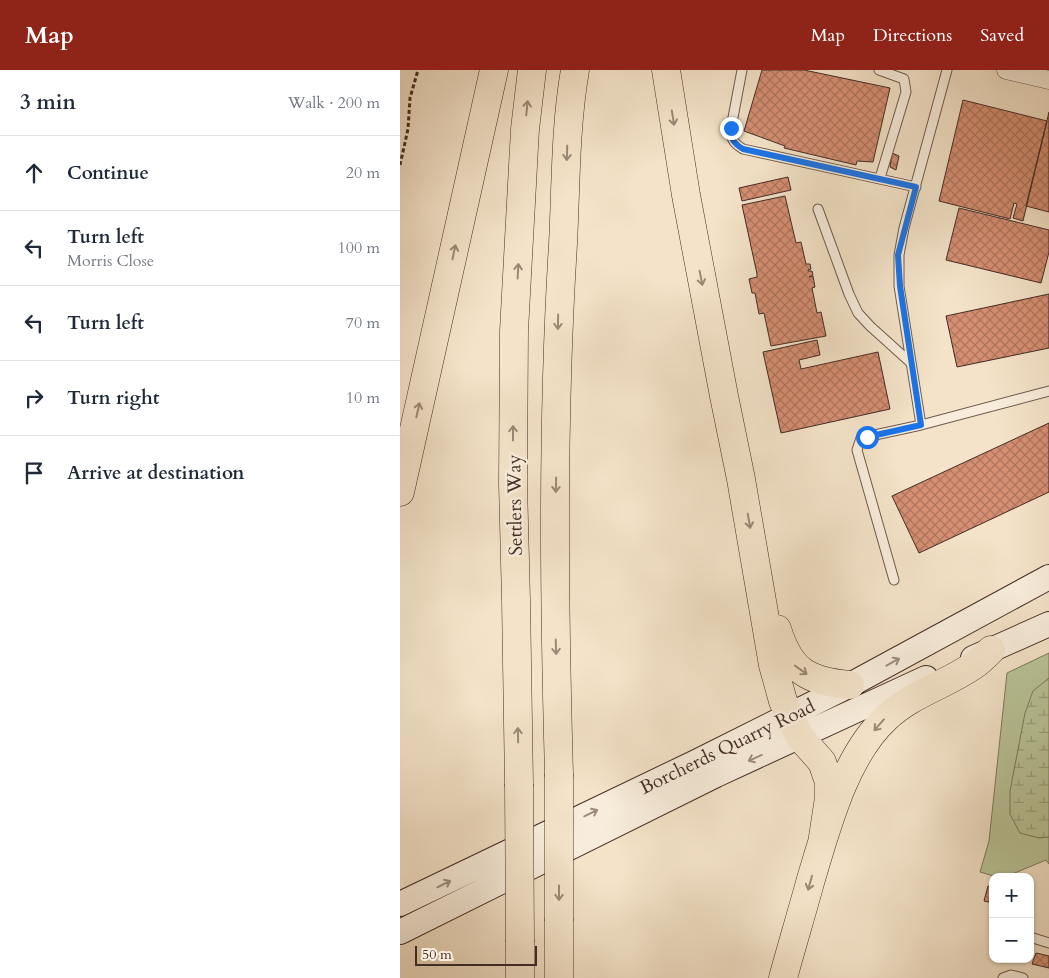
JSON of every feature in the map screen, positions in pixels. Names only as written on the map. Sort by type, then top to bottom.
[{"type":"highway","points":[[400,492],[494,70]]},
{"type":"highway","name":"Settlers Way","points":[[520,978],[519,784],[513,484],[514,331],[525,129],[532,70]]},
{"type":"highway","points":[[559,978],[559,774],[555,632],[558,314],[567,137],[574,70]]},
{"type":"highway","points":[[666,70],[699,268],[756,563],[773,665],[783,701],[794,726],[818,756],[827,776],[830,790],[824,837]]},
{"type":"highway","points":[[756,563],[784,650],[793,663],[805,674],[826,683],[850,685]]},
{"type":"highway","points":[[783,978],[824,837],[845,778],[861,749],[877,727],[903,704],[978,663],[991,650]]},
{"type":"main road","name":"Borcherds Quarry Road","points":[[400,932],[716,775],[794,726],[850,685],[1049,578]]},
{"type":"main road","name":"Borcherds Quarry Road","points":[[400,904],[688,766],[991,650],[1049,624]]},
{"type":"street","points":[[1006,70],[1049,80]]},
{"type":"lane","points":[[742,70],[731,128],[731,137],[734,144],[743,149],[916,187]]},
{"type":"lane","points":[[879,70],[904,79],[906,92],[880,178]]},
{"type":"lane","points":[[921,425],[900,286],[898,255],[948,70]]},
{"type":"lane","points":[[818,209],[849,294],[858,313],[911,363]]},
{"type":"lane","points":[[894,580],[857,450],[861,438],[921,425],[1049,391]]},
{"type":"lane","points":[[1034,939],[1049,943]]},
{"type":"lane","points":[[1003,978],[1011,975],[1023,978]]},
{"type":"path","points":[[400,166],[408,129],[410,98],[418,70]]},
{"type":"green space","points":[[1049,653],[1049,864],[1046,860],[1015,873],[989,873],[989,875],[980,872],[989,841],[1007,673]]},
{"type":"green space","points":[[1049,678],[1049,837],[1039,838],[1020,833],[1010,814],[1010,791],[1025,713],[1033,691]]},
{"type":"building","points":[[762,70],[804,70],[890,88],[873,162],[857,161],[856,165],[784,148],[785,146],[744,131]]},
{"type":"building","points":[[963,100],[1047,121],[1023,221],[1013,218],[1017,204],[1014,203],[1010,219],[939,201]]},
{"type":"building","points":[[1049,112],[1049,212],[1026,206]]},
{"type":"building","points":[[892,153],[899,156],[896,170],[890,167]]},
{"type":"building","points":[[788,177],[791,190],[742,201],[739,188]]},
{"type":"building","points":[[785,196],[796,243],[801,242],[806,264],[810,264],[811,269],[808,271],[812,271],[813,275],[809,277],[813,276],[815,287],[812,288],[817,313],[821,312],[826,336],[771,346],[764,313],[759,314],[755,293],[752,293],[749,279],[757,277],[757,274],[742,205]]},
{"type":"building","points":[[959,208],[1049,230],[1049,252],[1041,283],[946,260]]},
{"type":"building","points":[[1049,294],[1049,348],[957,367],[946,316]]},
{"type":"building","points":[[817,340],[820,355],[799,360],[801,369],[878,352],[890,409],[781,433],[763,352]]},
{"type":"building","points":[[1049,423],[1049,492],[919,553],[892,496]]},
{"type":"building","points":[[988,886],[989,902],[984,901]]},
{"type":"building","points":[[1036,953],[1049,956],[1049,968],[1032,964],[1034,963]]},
{"type":"route","points":[[731,128],[731,137],[734,144],[743,149],[916,187],[898,255],[900,286],[921,425],[867,437]]}]
